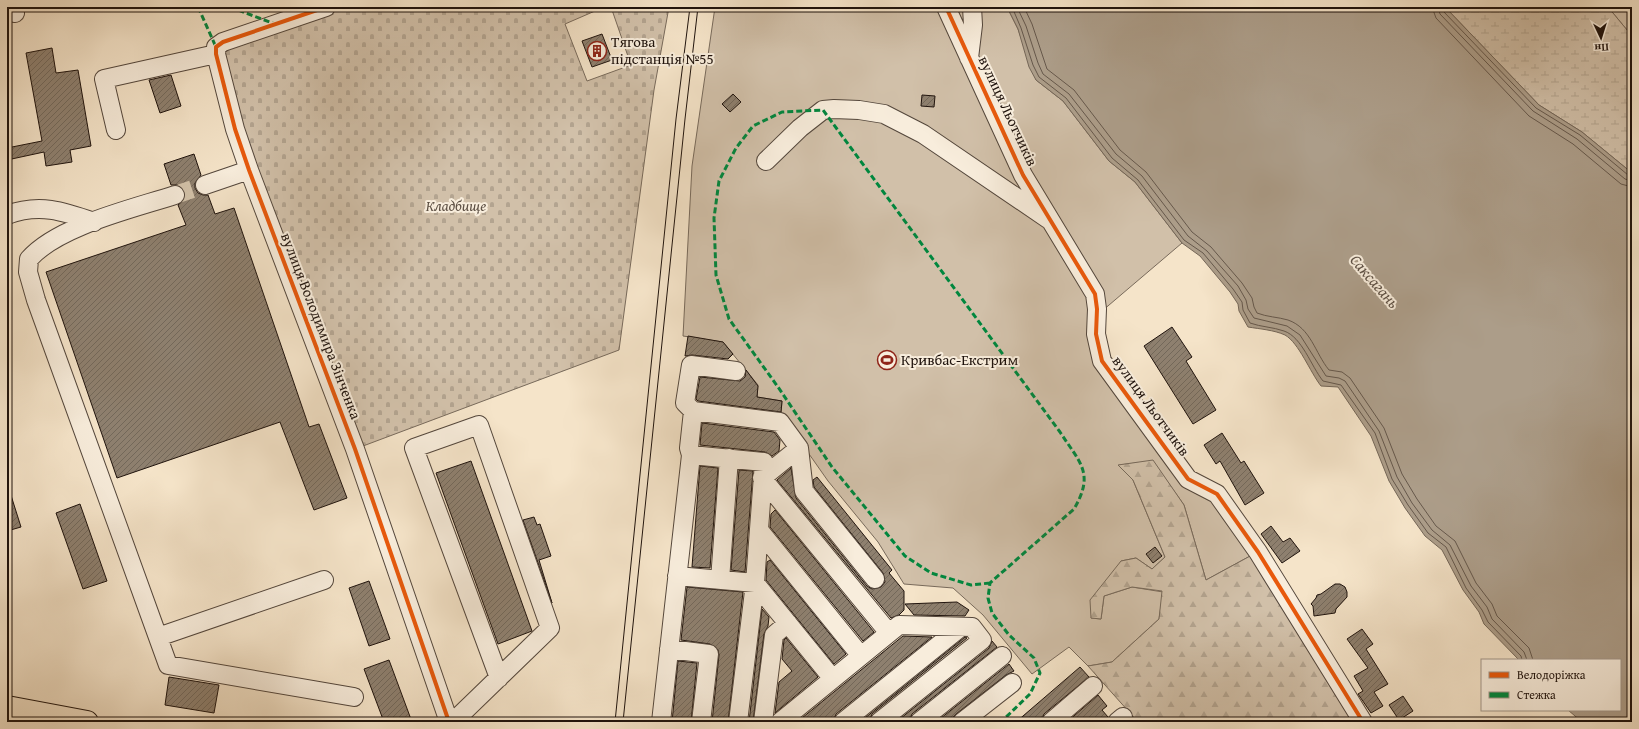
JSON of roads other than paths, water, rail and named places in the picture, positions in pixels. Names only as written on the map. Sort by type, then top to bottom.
[{"type":"main road","points":[[7,707],[87,722]]},
{"type":"street","points":[[116,130],[104,79],[216,54],[216,47],[223,42],[326,7]]},
{"type":"street","name":"вулиця Льотчиків","points":[[946,7],[1024,175],[1095,294],[1097,309],[1096,334],[1102,361],[1188,478],[1217,494],[1258,552],[1363,722]]},
{"type":"street","points":[[970,58],[973,25],[972,7]]},
{"type":"street","name":"вулиця Володимира Зінченка","points":[[216,54],[235,129],[249,170],[355,450],[449,722]]},
{"type":"street","points":[[766,161],[800,128],[823,110],[859,110],[884,114],[923,134],[1052,222]]},
{"type":"street","points":[[205,185],[249,170]]},
{"type":"street","points":[[175,195],[94,222],[55,238],[38,249],[29,259],[28,272],[36,300],[168,665],[354,697]]},
{"type":"street","points":[[7,215],[31,209],[50,208],[94,222]]},
{"type":"street","points":[[661,722],[691,455],[689,448],[692,411],[685,402],[690,365],[736,371]]},
{"type":"street","points":[[692,411],[780,422],[798,448],[804,490],[875,579]]},
{"type":"street","points":[[453,722],[550,628],[480,425],[414,448],[498,678]]},
{"type":"street","points":[[762,478],[798,448]]},
{"type":"street","points":[[691,455],[764,462],[755,583],[738,722]]},
{"type":"street","points":[[720,580],[729,458]]},
{"type":"street","points":[[762,478],[890,633]]},
{"type":"street","points":[[759,530],[861,656]]},
{"type":"street","points":[[677,576],[755,583],[833,679]]},
{"type":"street","points":[[158,637],[324,580]]},
{"type":"street","points":[[763,722],[774,635],[788,623]]},
{"type":"street","points":[[780,722],[899,625],[972,627],[982,640],[879,722]]},
{"type":"street","points":[[843,722],[961,627]]},
{"type":"street","points":[[669,649],[709,654],[701,722]]},
{"type":"street","points":[[919,722],[1002,656]]},
{"type":"street","points":[[962,722],[1012,683]]},
{"type":"street","points":[[1051,722],[1094,686]]},
{"type":"water","name":"Саксагань","points":[[1007,7],[1445,7],[1539,105],[1582,132],[1632,173],[1632,722],[1582,722],[1569,711],[1621,711],[1621,659],[1518,659],[1484,624],[1479,612],[1463,590],[1442,550],[1425,536],[1405,508],[1389,481],[1371,436],[1338,387],[1321,386],[1300,351],[1285,335],[1248,327],[1239,311],[1238,304],[1230,292],[1200,256],[1182,243],[1135,182],[1109,161],[1063,101],[1036,80],[1029,67],[1018,29]]},
{"type":"tunnel","points":[[175,195],[205,185]]},
{"type":"tram line","points":[[615,722],[676,119],[690,7]]},
{"type":"tram line","points":[[623,722],[685,119],[698,7]]},
{"type":"place","name":"Тягова підстанція №55","points":[[597,51]]},
{"type":"place","name":"Кривбас-Екстрим","points":[[887,360]]},
{"type":"park label","name":"Кладбище","points":[[456,206]]}]
